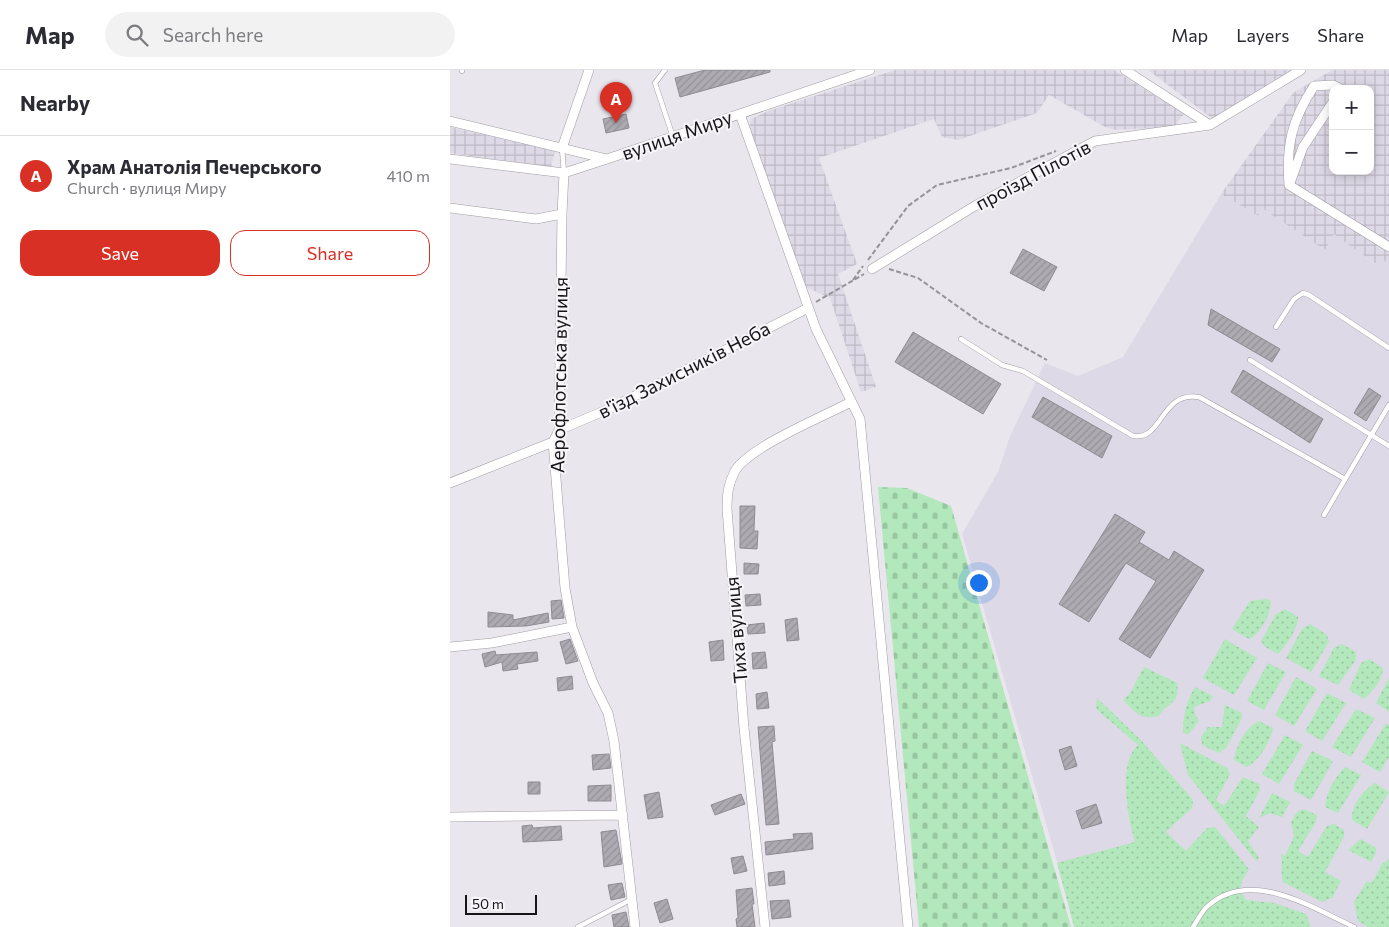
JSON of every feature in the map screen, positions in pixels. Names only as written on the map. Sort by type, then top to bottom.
[{"type":"street","points":[[562,148],[589,70]]},
{"type":"street","name":"вулиця Миру","points":[[450,121],[607,159],[858,72],[870,70]]},
{"type":"street","points":[[1125,70],[1210,125]]},
{"type":"street","name":"проїзд Пілотів","points":[[872,269],[973,207],[1095,141],[1210,125],[1302,70]]},
{"type":"street","points":[[1290,185],[1287,158],[1299,110],[1314,86],[1329,85]]},
{"type":"street","points":[[1290,185],[1303,147],[1329,108]]},
{"type":"street","points":[[740,114],[816,329],[860,419],[908,927]]},
{"type":"street","points":[[450,159],[564,173],[607,159]]},
{"type":"street","name":"Аерофлотська вулиця","points":[[564,173],[559,430],[553,442],[566,588],[572,628],[593,683],[608,713],[633,899],[635,927]]},
{"type":"street","points":[[1290,185],[1389,247]]},
{"type":"street","points":[[450,208],[536,219],[562,214]]},
{"type":"street","name":"в'їзд Захисників Неба","points":[[559,430],[611,408],[808,308]]},
{"type":"street","name":"Тиха вулиця","points":[[765,927],[744,728],[726,509],[728,488],[736,470],[752,453],[852,402]]},
{"type":"street","points":[[450,483],[553,442]]},
{"type":"street","points":[[450,647],[492,643],[572,628]]},
{"type":"street","points":[[450,817],[622,815]]},
{"type":"lane","points":[[665,70],[655,83],[673,137]]},
{"type":"lane","points":[[562,148],[564,173]]},
{"type":"lane","points":[[1276,327],[1294,299],[1303,293],[1389,348]]},
{"type":"lane","points":[[961,339],[1002,365],[1023,372],[1132,436],[1140,438],[1147,434],[1178,398],[1188,395],[1199,397],[1346,478]]},
{"type":"lane","points":[[1250,360],[1389,446]]},
{"type":"lane","points":[[1324,515],[1389,405]]},
{"type":"lane","points":[[1193,927],[1208,906],[1219,898],[1234,892],[1259,890],[1282,894],[1354,927]]},
{"type":"lane","points":[[578,927],[633,899]]},
{"type":"path","points":[[853,280],[908,206],[937,185],[1011,168],[1062,148]]},
{"type":"path","points":[[808,308],[872,269],[881,267],[918,278],[982,323],[1047,360]]},
{"type":"shaded area","points":[[895,70],[1114,70],[1184,114],[1174,127],[1115,130],[1105,127],[1049,95],[1037,113],[958,140],[942,137],[934,119],[819,158],[857,264],[838,274],[876,387],[861,392],[830,298],[805,287],[749,128],[751,119],[768,111]]},
{"type":"shaded area","points":[[1148,70],[1295,70],[1213,119]]},
{"type":"shaded area","points":[[1332,70],[1389,70],[1389,264],[1380,258],[1376,264],[1334,235],[1325,250],[1264,210],[1258,216],[1221,194],[1293,93]]},
{"type":"shaded area","points":[[450,127],[555,151],[551,167],[450,153]]},
{"type":"shaded area","points":[[1221,194],[1258,216],[1264,210],[1325,250],[1334,234],[1375,264],[1380,258],[1389,264],[1389,927],[1076,927],[962,534],[998,472],[1010,436],[1045,363],[1078,376],[1123,357]]},
{"type":"green space","points":[[878,487],[907,488],[951,506],[1071,927],[919,927]]},
{"type":"green space","points":[[1267,599],[1271,601],[1271,606],[1258,632],[1249,639],[1232,629],[1250,601]]},
{"type":"green space","points":[[1285,609],[1298,617],[1291,637],[1278,654],[1265,647],[1261,641],[1276,614]]},
{"type":"green space","points":[[1310,624],[1327,635],[1329,642],[1311,672],[1286,658],[1302,629]]},
{"type":"green space","points":[[1225,639],[1257,658],[1234,695],[1203,678]]},
{"type":"green space","points":[[1342,644],[1356,652],[1356,660],[1338,685],[1319,676],[1334,648]]},
{"type":"green space","points":[[1369,659],[1383,668],[1383,672],[1376,685],[1364,699],[1349,690],[1361,663]]},
{"type":"green space","points":[[1268,663],[1286,672],[1264,710],[1247,701]]},
{"type":"green space","points":[[1144,667],[1177,683],[1178,690],[1175,699],[1159,716],[1143,716],[1131,709],[1123,700],[1130,693]]},
{"type":"green space","points":[[1296,677],[1317,689],[1294,726],[1275,715]]},
{"type":"green space","points":[[1389,678],[1389,712],[1376,703]]},
{"type":"green space","points":[[1195,687],[1213,696],[1210,701],[1194,707],[1199,721],[1188,735],[1183,732],[1184,720],[1187,704]]},
{"type":"green space","points":[[1327,693],[1346,703],[1322,741],[1305,731]]},
{"type":"green space","points":[[1097,698],[1141,740],[1193,800],[1192,808],[1166,832],[1186,851],[1207,828],[1215,827],[1249,869],[1242,881],[1240,891],[1246,900],[1274,903],[1306,914],[1311,927],[1074,927],[1057,863],[1135,842],[1127,806],[1126,778],[1132,754],[1138,745],[1096,709]]},
{"type":"green space","points":[[1225,705],[1242,713],[1242,718],[1226,748],[1219,753],[1202,745],[1201,737],[1208,727],[1222,727]]},
{"type":"green space","points":[[1356,709],[1375,718],[1351,757],[1332,747]]},
{"type":"green space","points":[[1259,721],[1273,728],[1264,750],[1247,767],[1234,760],[1235,754],[1246,732]]},
{"type":"green space","points":[[1386,723],[1389,725],[1389,757],[1380,772],[1362,762]]},
{"type":"green space","points":[[1285,735],[1303,745],[1279,784],[1262,774]]},
{"type":"green space","points":[[1180,743],[1227,768],[1230,774],[1216,800],[1224,806],[1243,777],[1259,784],[1260,790],[1246,816],[1259,827],[1248,841],[1259,858],[1256,861],[1188,775]]},
{"type":"green space","points":[[1312,751],[1333,761],[1311,800],[1294,791],[1294,784]]},
{"type":"green space","points":[[1345,767],[1361,775],[1338,813],[1325,807],[1327,796],[1332,786]]},
{"type":"green space","points":[[1375,783],[1389,792],[1367,829],[1352,820],[1353,809],[1366,790]]},
{"type":"green space","points":[[1272,793],[1290,802],[1282,817],[1270,813],[1259,818]]},
{"type":"green space","points":[[1304,809],[1317,815],[1316,822],[1298,851],[1308,857],[1327,826],[1334,824],[1344,830],[1344,837],[1325,872],[1341,881],[1332,898],[1322,902],[1283,882],[1282,878],[1281,854],[1285,856],[1294,836],[1291,822],[1297,812]]},
{"type":"green space","points":[[1361,839],[1376,848],[1376,853],[1371,862],[1348,850]]},
{"type":"green space","points":[[1389,859],[1389,927],[1368,927],[1358,921],[1354,902],[1367,881],[1372,883],[1382,864]]},
{"type":"building","points":[[705,70],[770,70],[770,72],[680,97],[675,78]]},
{"type":"building","points":[[626,114],[629,128],[606,133],[603,119]]},
{"type":"building","points":[[1023,249],[1057,267],[1044,291],[1010,273]]},
{"type":"building","points":[[1211,309],[1280,349],[1272,362],[1208,325]]},
{"type":"building","points":[[913,332],[1001,384],[983,414],[895,362]]},
{"type":"building","points":[[1243,370],[1323,419],[1310,443],[1231,392]]},
{"type":"building","points":[[1369,388],[1381,396],[1366,421],[1354,413]]},
{"type":"building","points":[[1043,397],[1112,436],[1102,458],[1032,417]]},
{"type":"building","points":[[740,506],[755,506],[754,531],[758,531],[757,549],[740,548]]},
{"type":"building","points":[[1115,514],[1145,532],[1139,542],[1169,560],[1174,551],[1204,570],[1150,658],[1119,639],[1156,581],[1126,563],[1089,622],[1059,604]]},
{"type":"building","points":[[744,563],[759,564],[758,574],[744,574]]},
{"type":"building","points":[[760,594],[761,605],[746,606],[745,595]]},
{"type":"building","points":[[561,600],[564,618],[552,619],[551,601]]},
{"type":"building","points":[[488,612],[513,615],[513,620],[548,613],[549,622],[526,626],[488,627]]},
{"type":"building","points":[[797,618],[799,640],[787,641],[785,620]]},
{"type":"building","points":[[764,623],[765,633],[748,634],[747,625]]},
{"type":"building","points":[[570,639],[578,661],[566,664],[560,642]]},
{"type":"building","points":[[723,640],[724,660],[711,661],[709,642]]},
{"type":"building","points":[[495,651],[496,655],[537,652],[538,661],[517,664],[518,669],[503,671],[502,662],[485,667],[482,654]]},
{"type":"building","points":[[765,652],[767,668],[753,669],[752,653]]},
{"type":"building","points":[[572,676],[573,689],[558,691],[557,678]]},
{"type":"building","points":[[767,692],[769,708],[757,709],[756,694]]},
{"type":"building","points":[[774,726],[775,741],[772,742],[779,824],[766,825],[758,727]]},
{"type":"building","points":[[1071,746],[1077,766],[1065,770],[1059,750]]},
{"type":"building","points":[[609,754],[611,768],[593,770],[592,755]]},
{"type":"building","points":[[528,782],[540,782],[540,794],[528,794]]},
{"type":"building","points":[[611,785],[611,801],[588,801],[588,786]]},
{"type":"building","points":[[659,792],[663,817],[648,819],[644,795]]},
{"type":"building","points":[[741,794],[745,804],[715,815],[711,805]]},
{"type":"building","points":[[1096,804],[1102,823],[1082,829],[1076,811]]},
{"type":"building","points":[[532,825],[533,828],[561,826],[562,840],[523,842],[522,826]]},
{"type":"building","points":[[616,830],[622,864],[604,867],[601,832]]},
{"type":"building","points":[[812,833],[813,849],[766,855],[765,842],[794,839],[793,834]]},
{"type":"building","points":[[743,856],[747,871],[734,874],[731,858]]},
{"type":"building","points":[[784,871],[785,884],[769,886],[768,873]]},
{"type":"building","points":[[622,883],[625,897],[611,900],[608,885]]},
{"type":"building","points":[[752,888],[755,927],[737,927],[736,890]]},
{"type":"building","points":[[667,899],[673,919],[660,923],[654,903]]},
{"type":"building","points":[[789,900],[791,917],[772,919],[770,901]]},
{"type":"building","points":[[626,912],[629,927],[614,927],[612,915]]},
{"type":"place","name":"Храм Анатолія Печерського","points":[[616,123]]}]
